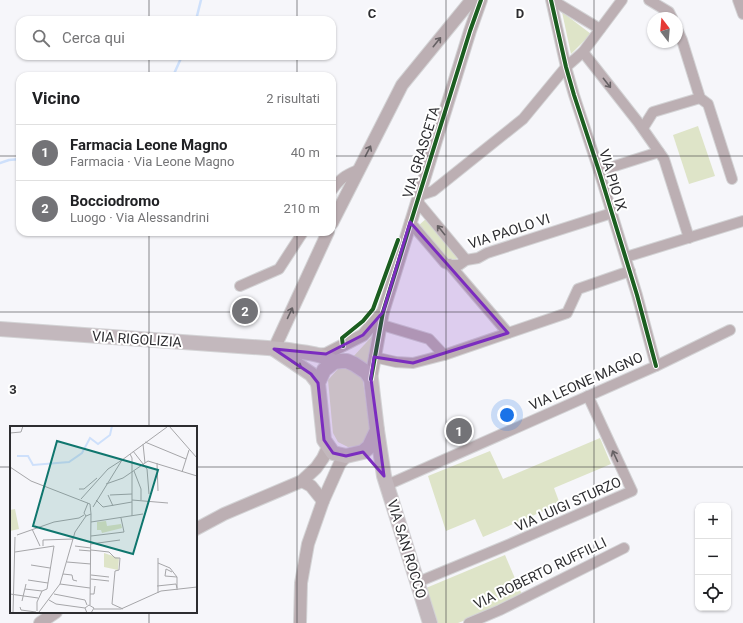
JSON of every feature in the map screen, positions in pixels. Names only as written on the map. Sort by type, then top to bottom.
[{"type":"main road","name":"VIA RIGOLIZIA","points":[[0,329],[274,349],[316,355],[338,362]]},
{"type":"main road","points":[[274,349],[311,374],[318,383]]},
{"type":"main road","points":[[377,430],[369,447],[363,452],[346,456],[333,453],[328,448],[324,440],[318,383],[324,370],[338,362],[354,364],[366,372],[371,379],[377,430],[386,481]]},
{"type":"main road","points":[[363,452],[373,461],[386,481]]},
{"type":"main road","name":"VIA SAN ROCCO","points":[[386,481],[430,623]]},
{"type":"street","points":[[336,215],[402,85],[472,0]]},
{"type":"street","name":"VIA GRASCETA","points":[[383,312],[410,222],[481,0]]},
{"type":"street","points":[[552,0],[600,29]]},
{"type":"street","name":"VIA PIO IX","points":[[552,0],[566,67],[626,257],[656,366]]},
{"type":"street","points":[[418,198],[433,191],[523,119],[566,67],[583,52],[622,0]]},
{"type":"street","points":[[649,0],[669,12]]},
{"type":"street","points":[[738,0],[743,14]]},
{"type":"street","points":[[683,43],[700,98],[708,104],[732,179]]},
{"type":"street","points":[[583,52],[664,159],[689,238]]},
{"type":"street","points":[[642,128],[653,112],[700,98]]},
{"type":"street","points":[[599,171],[659,152]]},
{"type":"street","points":[[336,184],[340,179],[358,170]]},
{"type":"street","name":"VIA PAOLO VI","points":[[418,198],[466,260],[478,258],[487,253],[612,214]]},
{"type":"street","points":[[410,222],[445,263],[459,265],[466,260]]},
{"type":"street","points":[[626,257],[743,222]]},
{"type":"street","points":[[240,286],[279,269],[301,236]]},
{"type":"street","points":[[274,349],[326,236]]},
{"type":"street","points":[[449,264],[508,333]]},
{"type":"street","points":[[374,357],[396,362],[413,363],[444,355],[567,313],[578,289],[630,271]]},
{"type":"street","points":[[371,379],[374,357],[382,325],[383,312]]},
{"type":"street","points":[[338,362],[362,341],[368,330],[383,312]]},
{"type":"street","points":[[382,325],[428,339],[444,355]]},
{"type":"street","points":[[316,355],[326,354],[354,341],[368,330]]},
{"type":"street","name":"VIA LEONE MAGNO","points":[[386,481],[588,396],[656,366],[730,330]]},
{"type":"street","name":"VIA LUIGI STURZO","points":[[418,582],[632,491],[588,396]]},
{"type":"street","points":[[197,528],[224,514],[302,481],[316,468],[328,448]]},
{"type":"street","points":[[300,623],[301,583],[308,544],[323,501],[340,464],[346,456]]},
{"type":"street","points":[[302,481],[311,486],[323,501]]},
{"type":"street","name":"VIA ROBERTO RUFFILLI","points":[[469,623],[500,610],[624,548]]},
{"type":"street","points":[[40,623],[55,613]]},
{"type":"highlighted area","points":[[410,222],[508,333],[413,363],[374,357],[371,379],[384,476],[363,452],[346,456],[333,453],[324,440],[318,383],[311,374],[274,349],[326,354],[363,335],[383,312]]},
{"type":"green space","points":[[562,12],[591,34],[571,54]]},
{"type":"green space","points":[[698,126],[715,176],[689,184],[673,135]]},
{"type":"green space","points":[[428,217],[459,257],[449,264],[418,226]]},
{"type":"green space","points":[[376,332],[370,367],[352,358]]},
{"type":"green space","points":[[344,367],[357,371],[363,381],[370,430],[366,440],[358,446],[348,447],[338,442],[333,433],[328,380],[338,369]]},
{"type":"green space","points":[[600,438],[611,464],[554,488],[560,504],[483,537],[475,519],[446,531],[428,476],[490,451],[503,479]]},
{"type":"green space","points":[[505,555],[523,597],[458,623],[437,623],[426,588]]},
{"type":"waterway","points":[[197,16],[201,0]]},
{"type":"waterway","points":[[175,72],[180,60]]},
{"type":"waterway","points":[[0,163],[16,159]]},
{"type":"cycle path","points":[[371,379],[383,312],[470,31],[481,0]]},
{"type":"cycle path","points":[[551,0],[574,95],[637,295],[656,366]]},
{"type":"cycle path","points":[[343,346],[342,338],[363,321],[373,309],[398,240]]},
{"type":"place","name":"Bocciodromo","points":[[245,311]]},
{"type":"place","name":"Farmacia Leone Magno","points":[[459,431]]}]
